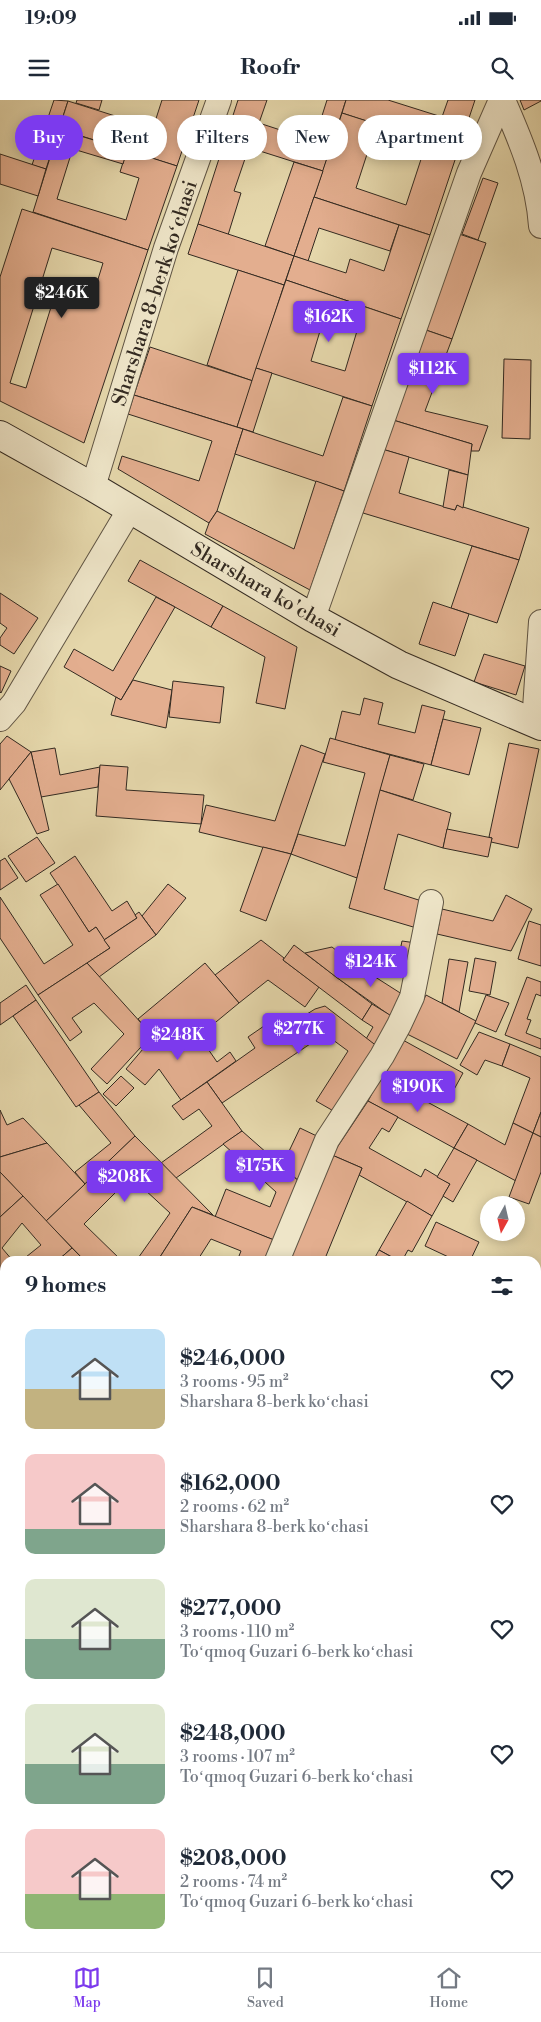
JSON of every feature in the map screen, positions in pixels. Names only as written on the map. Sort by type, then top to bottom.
[{"type":"street","name":"Sharshara 8-berk koʻchasi","points":[[93,487],[166,248],[219,100]]},
{"type":"street","points":[[502,100],[522,142],[533,177],[541,216]]},
{"type":"street","points":[[314,618],[469,173],[502,100]]},
{"type":"street","name":"Sharshara ko'chasi","points":[[0,435],[93,487],[314,618],[399,665],[538,725]]},
{"type":"street","points":[[0,719],[14,702],[130,509]]},
{"type":"street","points":[[538,725],[541,622]]},
{"type":"street","points":[[280,1256],[327,1140],[382,1056],[412,997],[431,902]]},
{"type":"building","points":[[54,100],[68,101],[63,115],[49,115]]},
{"type":"building","points":[[77,100],[102,100],[99,110],[76,103]]},
{"type":"building","points":[[162,100],[199,100],[194,115],[177,115],[177,160],[179,160],[177,166],[158,160],[167,160],[167,115],[157,115]]},
{"type":"building","points":[[238,100],[267,100],[262,115],[233,115]]},
{"type":"building","points":[[327,100],[346,100],[341,115],[322,115]]},
{"type":"building","points":[[346,100],[388,100],[436,115],[358,115],[358,118],[342,113]]},
{"type":"building","points":[[448,100],[475,100],[470,115],[443,115]]},
{"type":"building","points":[[520,100],[541,100],[541,101],[524,110]]},
{"type":"building","points":[[68,101],[112,115],[93,115],[93,140],[83,137],[83,115],[64,115]]},
{"type":"building","points":[[342,113],[358,118],[358,160],[365,160],[356,188],[406,205],[421,160],[455,160],[430,235],[314,197],[326,160],[348,160],[348,115],[341,115]]},
{"type":"building","points":[[267,126],[277,129],[277,156],[267,153]]},
{"type":"building","points":[[83,137],[93,140],[93,155],[83,152]]},
{"type":"building","points":[[0,154],[46,169],[38,196],[0,184]]},
{"type":"building","points":[[34,160],[49,160],[46,169],[32,165]]},
{"type":"building","points":[[49,160],[69,160],[57,199],[126,220],[139,178],[120,172],[124,160],[158,160],[177,166],[148,250],[33,212]]},
{"type":"building","points":[[110,160],[124,160],[123,164]]},
{"type":"building","points":[[219,160],[245,160],[234,191],[241,193],[228,235],[198,224]]},
{"type":"building","points":[[288,160],[327,160],[323,171]]},
{"type":"building","points":[[294,162],[323,171],[294,256],[265,246]]},
{"type":"building","points":[[483,178],[498,183],[478,240],[462,234]]},
{"type":"building","points":[[314,197],[399,225],[390,251],[319,228],[308,261],[294,256]]},
{"type":"building","points":[[22,209],[148,250],[84,443],[0,401],[0,277]],"holes":[[[52,248],[103,263],[95,289],[60,278],[26,388],[10,383]]]},
{"type":"building","points":[[198,224],[294,256],[284,285],[188,254]]},
{"type":"building","points":[[399,225],[430,235],[401,319],[286,280],[294,256],[346,273],[350,259],[384,271]]},
{"type":"building","points":[[456,233],[486,243],[452,339],[423,329]]},
{"type":"building","points":[[238,270],[284,285],[253,381],[207,365]]},
{"type":"building","points":[[286,280],[401,319],[372,406],[256,368]],"holes":[[[323,321],[357,331],[345,371],[311,361]]]},
{"type":"building","points":[[423,329],[452,339],[425,411],[488,426],[479,451],[471,451],[472,444],[393,420]]},
{"type":"building","points":[[150,347],[253,381],[237,427],[134,395]]},
{"type":"building","points":[[504,359],[531,360],[530,439],[502,438]]},
{"type":"building","points":[[256,368],[272,373],[253,432],[237,427]]},
{"type":"building","points":[[134,395],[243,429],[217,511],[209,523],[118,469],[122,456],[199,481],[212,441],[128,414]]},
{"type":"building","points":[[343,397],[372,406],[344,491],[235,454],[243,429],[323,456]]},
{"type":"building","points":[[393,420],[472,444],[468,475],[382,449]]},
{"type":"building","points":[[382,449],[409,457],[399,493],[455,510],[457,505],[529,528],[519,560],[363,513]]},
{"type":"building","points":[[449,470],[468,475],[463,508],[457,505],[455,510],[443,507]]},
{"type":"building","points":[[316,481],[344,491],[310,590],[205,534],[209,523],[217,511],[294,549]]},
{"type":"building","points":[[472,546],[519,560],[497,623],[451,608]]},
{"type":"building","points":[[140,560],[223,606],[211,627],[128,581]]},
{"type":"building","points":[[0,593],[38,618],[14,654],[0,645],[0,638],[7,628],[0,623]]},
{"type":"building","points":[[156,597],[175,607],[121,700],[64,667],[74,649],[113,671]]},
{"type":"building","points":[[433,602],[469,614],[455,656],[419,644]]},
{"type":"building","points":[[223,606],[297,647],[285,709],[256,703],[265,657],[211,627]]},
{"type":"building","points":[[484,654],[525,666],[516,695],[474,682]]},
{"type":"building","points":[[0,666],[11,671],[1,693],[0,692]]},
{"type":"building","points":[[133,680],[172,690],[166,728],[111,715],[116,697],[121,700]]},
{"type":"building","points":[[173,681],[224,687],[220,723],[169,717]]},
{"type":"building","points":[[364,698],[383,703],[378,724],[415,733],[422,705],[445,711],[431,765],[335,740],[342,711],[360,715]]},
{"type":"building","points":[[443,719],[481,728],[469,775],[431,765]]},
{"type":"building","points":[[7,736],[31,752],[0,790],[0,744]]},
{"type":"building","points":[[330,738],[390,755],[357,878],[291,854],[298,834],[345,846],[365,773],[323,762]]},
{"type":"building","points":[[509,743],[539,749],[518,848],[491,842],[492,838],[489,837]]},
{"type":"building","points":[[301,745],[325,754],[291,854],[199,832],[206,805],[275,821]]},
{"type":"building","points":[[55,748],[60,775],[100,767],[98,787],[41,797],[31,752]]},
{"type":"building","points":[[31,752],[49,830],[37,834],[9,779]]},
{"type":"building","points":[[390,755],[424,764],[413,800],[380,790]]},
{"type":"building","points":[[100,765],[128,767],[126,790],[204,795],[201,824],[96,816]]},
{"type":"building","points":[[380,790],[451,813],[443,848],[398,834],[384,889],[428,903],[420,929],[349,908]]},
{"type":"building","points":[[447,829],[492,838],[488,857],[443,848]]},
{"type":"building","points":[[37,837],[55,863],[26,882],[8,856]]},
{"type":"building","points":[[263,847],[291,854],[266,921],[240,911]]},
{"type":"building","points":[[75,856],[112,911],[127,901],[137,918],[104,940],[96,927],[89,932],[50,873]]},
{"type":"building","points":[[5,858],[18,878],[0,890],[0,861]]},
{"type":"building","points":[[58,884],[89,932],[96,927],[110,948],[38,995],[0,938],[0,897],[44,964],[73,945],[40,895]]},
{"type":"building","points":[[168,884],[186,898],[156,935],[142,916]]},
{"type":"building","points":[[506,895],[532,909],[511,951],[437,934],[442,909],[493,921]]},
{"type":"building","points":[[139,912],[156,935],[99,977],[87,963],[110,948],[104,940],[137,918],[135,915]]},
{"type":"building","points":[[529,921],[541,925],[541,966],[518,959]]},
{"type":"building","points":[[261,940],[284,958],[283,960],[319,987],[305,1007],[268,980],[239,1003],[215,975]]},
{"type":"building","points":[[402,941],[416,943],[409,978],[395,976]]},
{"type":"building","points":[[294,945],[372,1004],[362,1020],[283,960]]},
{"type":"building","points":[[332,947],[347,959],[336,977],[305,953]]},
{"type":"building","points":[[475,958],[496,962],[490,995],[469,991]]},
{"type":"building","points":[[347,959],[405,996],[392,1017],[336,977]]},
{"type":"building","points":[[449,959],[468,962],[459,1012],[442,1003]]},
{"type":"building","points":[[87,963],[152,1035],[107,1084],[91,1069],[124,1034],[94,1003],[72,1018],[82,1032],[70,1041],[38,995]]},
{"type":"building","points":[[205,963],[239,1003],[199,1036],[197,1033],[160,1029],[154,1037],[138,1019]]},
{"type":"building","points":[[527,977],[541,982],[541,996],[536,994],[527,1019],[531,1020],[526,1033],[541,1039],[541,1049],[505,1035]]},
{"type":"building","points":[[26,985],[36,1000],[0,1025],[0,1003]]},
{"type":"building","points":[[426,995],[476,1021],[457,1059],[407,1034]]},
{"type":"building","points":[[486,995],[509,1003],[496,1032],[475,1023]]},
{"type":"building","points":[[36,1000],[99,1092],[76,1107],[13,1016]]},
{"type":"building","points":[[372,1004],[398,1020],[380,1048],[366,1039],[373,1027],[362,1020]]},
{"type":"building","points":[[325,1006],[378,1047],[337,1113],[316,1101],[348,1051],[325,1034],[222,1103],[207,1082],[255,1048],[248,1037],[280,1015],[288,1026],[315,1009]]},
{"type":"building","points":[[160,1029],[197,1033],[217,1062],[230,1052],[236,1061],[181,1100],[159,1069],[145,1085],[126,1069]]},
{"type":"building","points":[[479,1032],[510,1044],[502,1066],[485,1060],[477,1075],[460,1065]]},
{"type":"building","points":[[401,1039],[463,1073],[451,1095],[436,1087],[427,1102],[381,1077]]},
{"type":"building","points":[[510,1044],[541,1057],[541,1112],[533,1133],[513,1123],[530,1078],[502,1066]]},
{"type":"building","points":[[121,1076],[134,1088],[116,1106],[103,1094]]},
{"type":"building","points":[[381,1077],[468,1124],[454,1148],[368,1101]]},
{"type":"building","points":[[207,1082],[242,1131],[176,1178],[161,1163],[212,1126],[199,1109],[183,1120],[172,1106]]},
{"type":"building","points":[[99,1092],[135,1136],[85,1184],[75,1172],[111,1143],[79,1105]]},
{"type":"building","points":[[368,1101],[398,1117],[389,1132],[382,1128],[369,1148],[421,1177],[425,1169],[450,1184],[432,1216],[359,1175],[362,1168],[332,1155]]},
{"type":"building","points":[[0,1110],[7,1125],[23,1118],[47,1143],[0,1157]]},
{"type":"building","points":[[541,1112],[541,1137],[533,1133]]},
{"type":"building","points":[[513,1123],[533,1133],[516,1181],[454,1148],[468,1124],[505,1145]]},
{"type":"building","points":[[300,1128],[323,1139],[302,1184],[282,1166]]},
{"type":"building","points":[[242,1131],[302,1184],[279,1242],[215,1217],[226,1189],[270,1207],[276,1192],[223,1144]]},
{"type":"building","points":[[533,1133],[541,1137],[541,1172],[529,1204],[525,1203],[525,1196],[509,1196]]},
{"type":"building","points":[[135,1136],[213,1215],[192,1207],[161,1256],[140,1256],[170,1213],[131,1177],[84,1224],[117,1256],[80,1256],[46,1221]]},
{"type":"building","points":[[47,1143],[85,1184],[46,1221],[0,1172],[0,1157]]},
{"type":"building","points":[[454,1148],[477,1160],[453,1202],[443,1196],[450,1184],[437,1177]]},
{"type":"building","points":[[332,1155],[362,1168],[326,1256],[290,1256]]},
{"type":"building","points":[[0,1172],[23,1196],[0,1217]]},
{"type":"building","points":[[23,1196],[72,1248],[63,1256],[27,1256],[41,1245],[22,1223],[2,1248],[9,1256],[0,1256],[0,1217]]},
{"type":"building","points":[[407,1201],[432,1216],[412,1252],[408,1250],[405,1256],[390,1256],[379,1250]]},
{"type":"building","points":[[192,1207],[279,1242],[273,1256],[239,1256],[241,1251],[211,1239],[200,1256],[161,1256]]},
{"type":"building","points":[[436,1222],[479,1242],[472,1256],[446,1256],[425,1246]]},
{"type":"building","points":[[72,1248],[80,1256],[63,1256]]},
{"type":"building","points":[[379,1250],[390,1256],[376,1256]]}]
